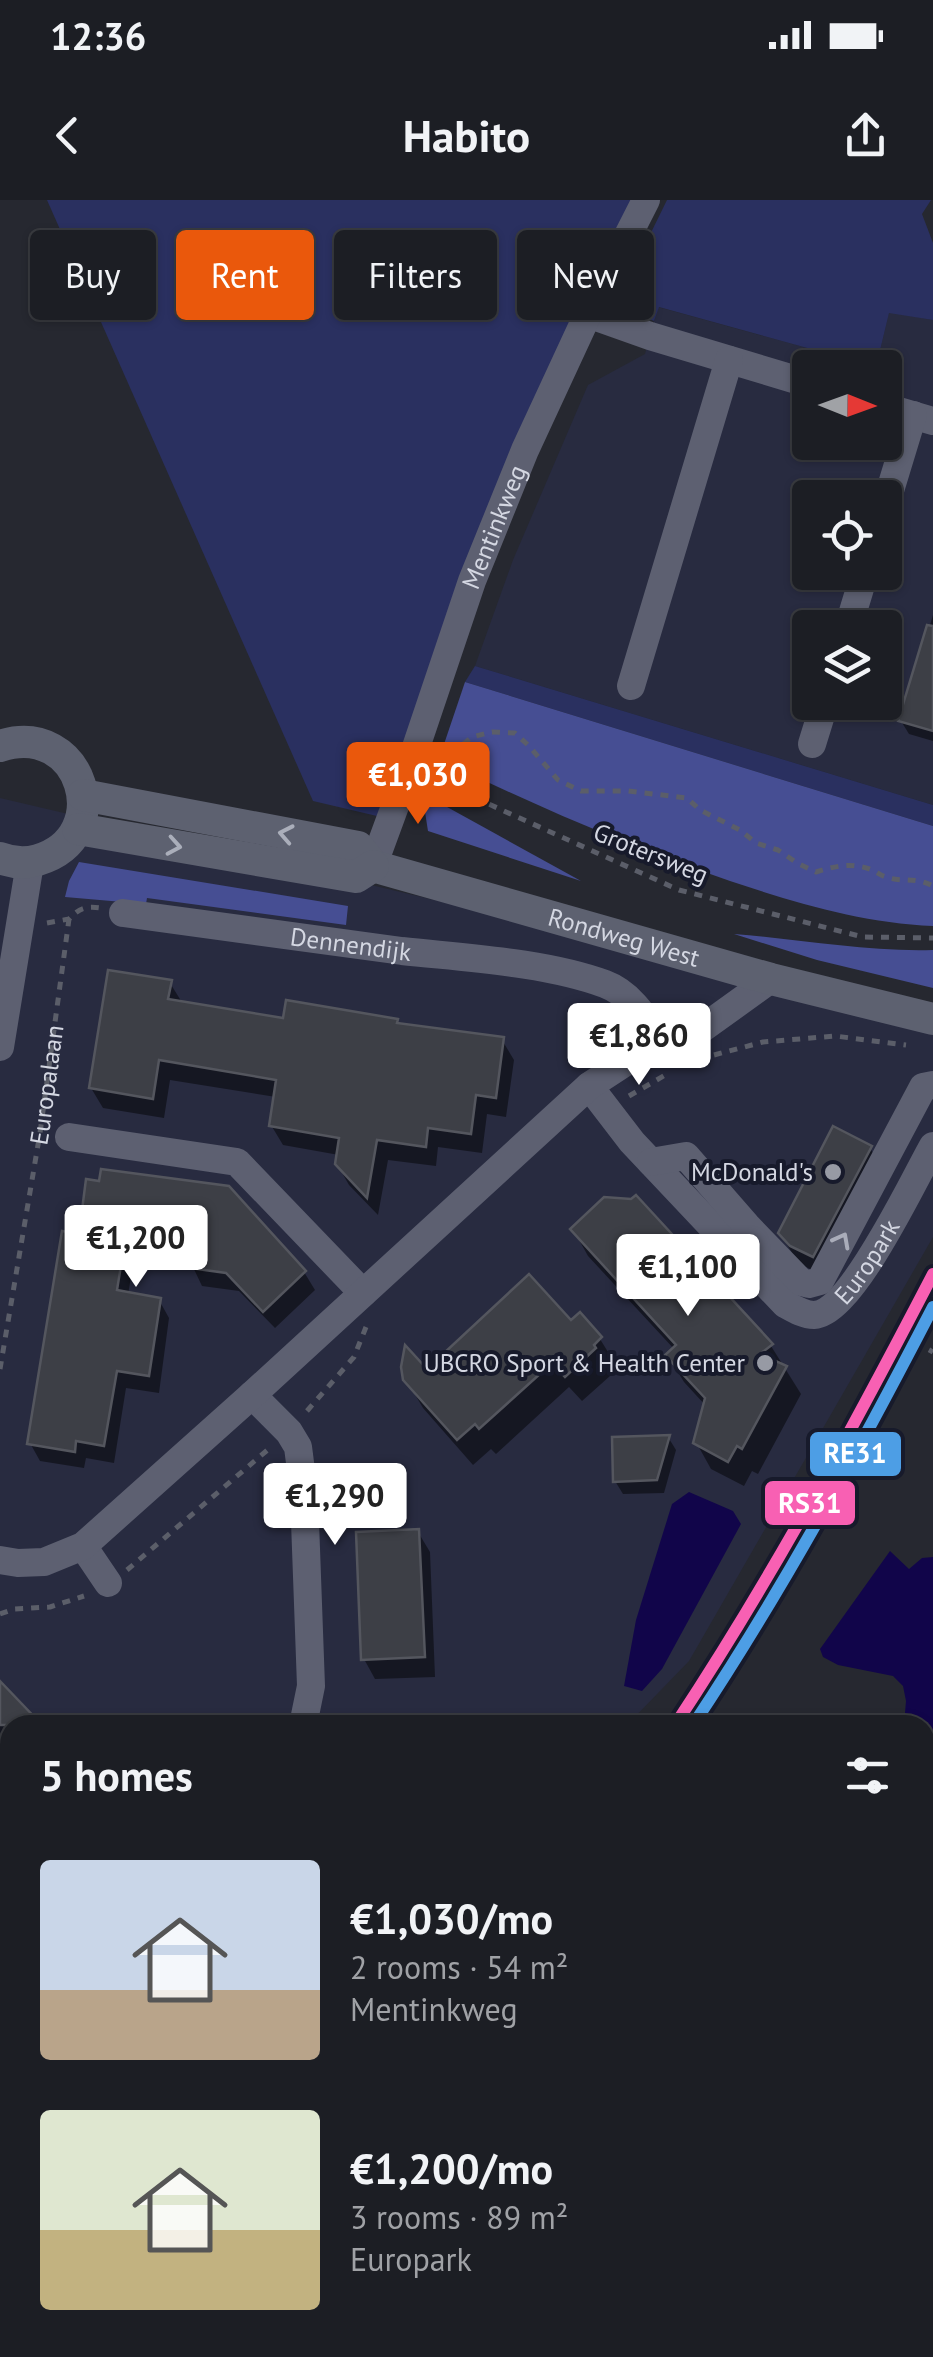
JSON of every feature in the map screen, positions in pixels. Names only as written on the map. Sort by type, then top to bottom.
[{"type":"main road","points":[[0,746],[33,742],[52,748],[67,760],[84,794],[78,829],[66,846],[49,857],[15,860]]},
{"type":"main road","name":"Rondweg West","points":[[84,794],[358,848],[373,866],[770,979],[927,1033]]},
{"type":"main road","name":"Rondweg West","points":[[78,829],[356,877],[373,866]]},
{"type":"street","name":"Mentinkweg","points":[[631,230],[646,200]]},
{"type":"street","name":"Mentinkweg","points":[[373,866],[472,581],[585,320]]},
{"type":"street","points":[[605,320],[792,379]]},
{"type":"street","points":[[631,686],[729,360]]},
{"type":"street","points":[[897,480],[923,418]]},
{"type":"street","points":[[812,744],[819,720]]},
{"type":"street","name":"Europalaan","points":[[0,1047],[20,919],[15,860]]},
{"type":"street","name":"Dennendijk","points":[[123,912],[553,971],[606,984],[622,993],[662,1042]]},
{"type":"street","points":[[0,1560],[44,1562],[83,1546],[589,1086],[638,1054],[702,1028],[770,979]]},
{"type":"street","points":[[651,1162],[686,1156],[801,1282],[820,1281],[922,1087],[933,1084]]},
{"type":"street","name":"Europark","points":[[589,1086],[651,1162],[785,1304],[798,1312],[816,1315],[831,1308],[860,1277],[933,1146]]},
{"type":"street","points":[[68,1137],[237,1162],[364,1292]]},
{"type":"street","points":[[252,1395],[298,1448],[304,1494],[311,1686],[305,1715]]},
{"type":"street","points":[[83,1546],[108,1583]]},
{"type":"path","name":"Grotersweg","points":[[933,886],[913,878],[885,877],[854,865],[816,872],[778,850],[756,843],[687,798],[581,791],[558,780],[515,733],[472,736],[424,775],[679,890],[863,937],[933,938]]},
{"type":"path","points":[[20,919],[50,924],[69,919],[76,910],[89,906],[123,912]]},
{"type":"path","name":"Europalaan","points":[[0,1369],[40,1133],[69,919]]},
{"type":"path","points":[[705,1058],[763,1042],[927,1033]]},
{"type":"path","points":[[606,1110],[674,1068]]},
{"type":"path","points":[[0,1614],[14,1609],[50,1607],[93,1593],[134,1565],[288,1432],[354,1357],[369,1320]]},
{"type":"path","points":[[916,1342],[933,1352]]},
{"type":"shaded area","points":[[47,200],[632,200],[620,230],[517,230],[517,320],[582,320],[377,816],[313,801],[100,320],[156,320],[156,230],[60,230]]},
{"type":"shaded area","points":[[667,200],[931,200],[922,214],[933,243],[933,320],[889,313],[880,350],[815,350],[659,307],[654,321],[652,230]]},
{"type":"shaded area","points":[[658,307],[814,350],[792,350],[792,460],[902,460],[902,350],[880,350],[889,312],[933,320],[933,805],[475,666],[513,560],[588,385],[645,354]]},
{"type":"shaded area","points":[[475,666],[933,805],[933,826],[465,682]]},
{"type":"shaded area","points":[[465,682],[933,826],[933,926],[830,911],[730,881],[583,824],[439,759]]},
{"type":"shaded area","points":[[429,797],[581,881],[428,831],[425,812]]},
{"type":"shaded area","points":[[0,798],[933,1017],[933,1237],[689,1661],[637,1715],[0,1715]]},
{"type":"shaded area","points":[[79,862],[348,906],[346,925],[147,898],[146,904],[65,897]]},
{"type":"shaded area","points":[[734,934],[858,947],[933,950],[933,988],[817,960]]},
{"type":"shaded area","points":[[689,1492],[733,1511],[741,1524],[662,1669],[642,1691],[624,1686],[636,1620],[672,1504]]},
{"type":"shaded area","points":[[890,1551],[909,1569],[922,1558],[933,1557],[933,1715],[905,1715],[903,1686],[893,1676],[838,1665],[823,1657],[820,1649]]},
{"type":"building","points":[[927,625],[933,626],[933,731],[898,721],[902,720],[902,708]]},
{"type":"building","points":[[108,970],[172,980],[168,999],[283,1018],[286,1000],[398,1019],[397,1023],[504,1037],[496,1098],[476,1095],[471,1134],[428,1128],[426,1147],[377,1140],[367,1198],[335,1164],[339,1138],[269,1126],[276,1080],[159,1060],[153,1099],[89,1088]]},
{"type":"building","points":[[833,1126],[872,1146],[813,1257],[790,1246],[778,1233]]},
{"type":"building","points":[[101,1169],[229,1186],[306,1271],[263,1312],[226,1273],[190,1268],[192,1249],[125,1241],[117,1290],[161,1298],[149,1376],[117,1371],[104,1446],[76,1441],[75,1452],[27,1444],[62,1231],[79,1234],[86,1179],[99,1181]]},
{"type":"building","points":[[636,1195],[773,1344],[760,1354],[787,1366],[742,1449],[737,1446],[728,1462],[693,1443],[705,1398],[665,1355],[676,1345],[570,1229],[604,1197],[631,1199]]},
{"type":"building","points":[[529,1274],[571,1320],[580,1312],[602,1337],[594,1345],[596,1348],[565,1377],[552,1363],[479,1429],[475,1424],[457,1440],[403,1380],[405,1345],[427,1369]]},
{"type":"building","points":[[670,1435],[657,1480],[613,1482],[612,1437]]},
{"type":"building","points":[[419,1529],[425,1657],[361,1660],[356,1532]]},
{"type":"building","points":[[0,1681],[32,1715],[0,1715]]},
{"type":"transit line","name":"RS31","points":[[681,1715],[810,1503],[933,1274]]},
{"type":"transit line","name":"RE31","points":[[699,1715],[819,1519],[933,1307]]},
{"type":"place","name":"McDonald's","points":[[833,1172]]},
{"type":"place","name":"UBCRO Sport & Health Center","points":[[765,1363]]}]
